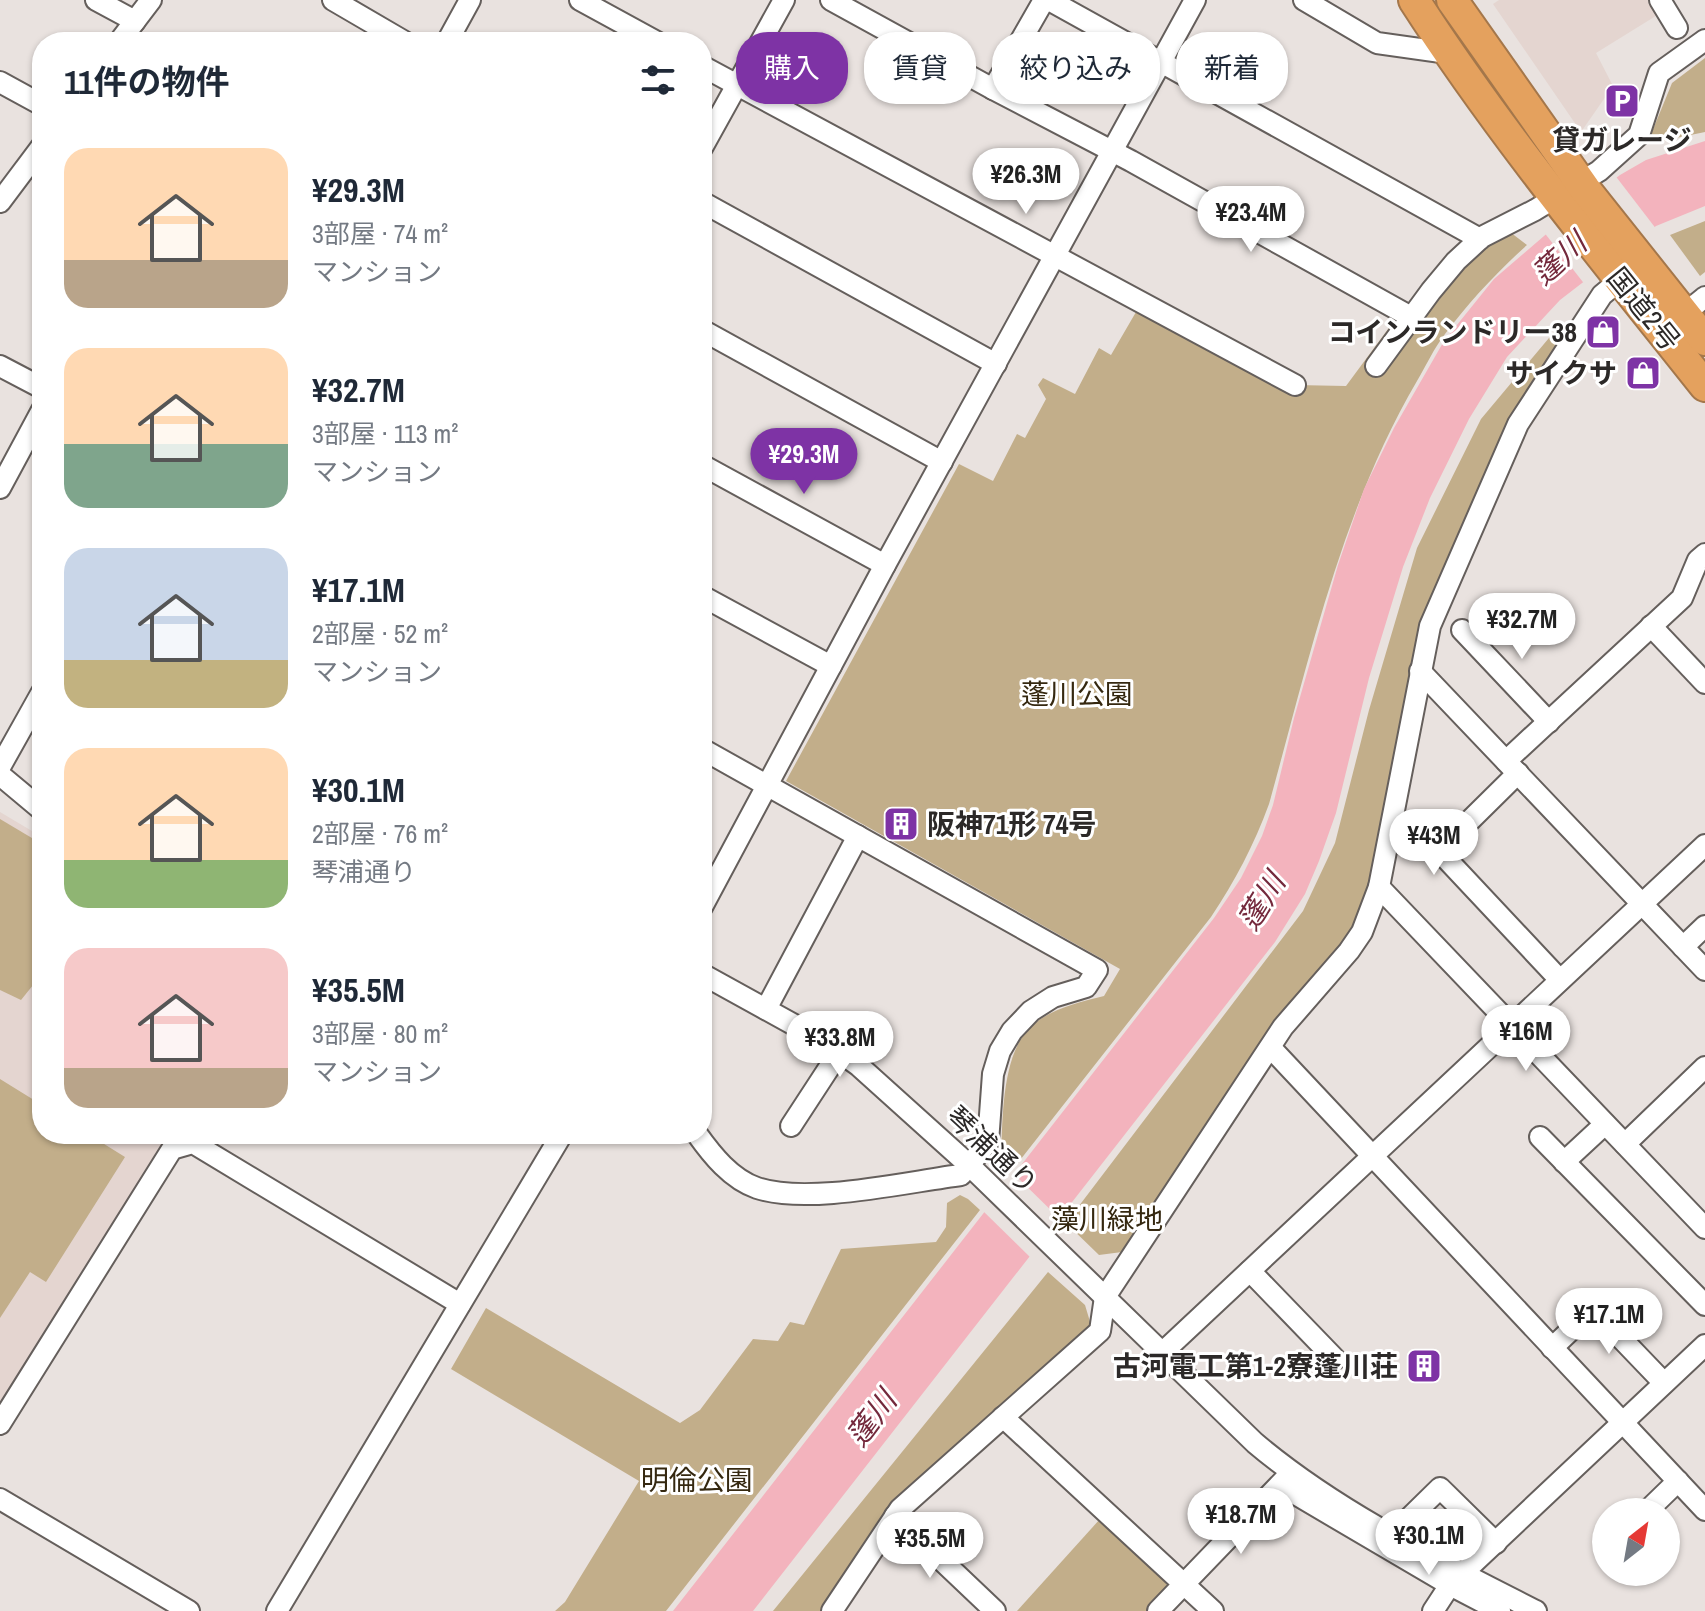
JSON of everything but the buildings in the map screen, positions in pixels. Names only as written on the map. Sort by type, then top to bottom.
[{"type":"highway","name":"国道2号","points":[[1414,0],[1448,53],[1571,193]]},
{"type":"highway","name":"国道2号","points":[[1452,0],[1571,193],[1705,386]]},
{"type":"highway","name":"国道2号","points":[[1625,270],[1695,306],[1705,340]]},
{"type":"street","points":[[96,0],[135,21]]},
{"type":"street","points":[[127,32],[151,0]]},
{"type":"street","points":[[333,0],[388,32]]},
{"type":"street","points":[[452,32],[470,0]]},
{"type":"street","points":[[580,0],[639,32]]},
{"type":"street","points":[[766,32],[784,0]]},
{"type":"street","points":[[831,0],[992,88]]},
{"type":"street","points":[[1028,32],[1047,0],[1480,239]]},
{"type":"street","points":[[712,888],[885,565],[1195,0]]},
{"type":"street","points":[[1304,0],[1377,43],[1448,53]]},
{"type":"street","points":[[1660,0],[1677,28]]},
{"type":"street","points":[[1376,366],[1456,261],[1480,239],[1571,193],[1639,135],[1659,73],[1705,40]]},
{"type":"street","points":[[712,71],[736,84]]},
{"type":"street","points":[[0,82],[32,100]]},
{"type":"street","points":[[712,130],[736,87]]},
{"type":"street","points":[[772,104],[1295,385]]},
{"type":"street","points":[[1022,104],[1113,151],[1411,317]]},
{"type":"street","points":[[0,202],[32,159]]},
{"type":"street","points":[[712,208],[996,364]]},
{"type":"street","points":[[832,1611],[895,1516],[915,1494],[1100,1331],[1105,1297],[1294,1013],[1349,951],[1373,910],[1379,887],[1430,626],[1518,424],[1602,295],[1625,270]]},
{"type":"street","points":[[712,336],[942,462]]},
{"type":"street","points":[[0,366],[32,383]]},
{"type":"street","points":[[0,488],[32,429]]},
{"type":"street","points":[[712,470],[885,565]]},
{"type":"street","points":[[1560,980],[1439,851],[1549,722],[1682,598],[1698,560],[1705,554]]},
{"type":"street","points":[[712,601],[831,666]]},
{"type":"street","points":[[1651,626],[1705,683]]},
{"type":"street","points":[[1462,630],[1549,722]]},
{"type":"street","points":[[1420,671],[1705,970]]},
{"type":"street","points":[[0,767],[32,710]]},
{"type":"street","points":[[705,1144],[728,1171],[755,1187],[787,1193],[821,1194],[977,1172],[988,1142],[993,1074],[1000,1051],[1012,1031],[1031,1011],[1053,997],[1086,987],[1097,970],[712,755]]},
{"type":"street","points":[[0,775],[32,802]]},
{"type":"street","points":[[766,1009],[858,836]]},
{"type":"street","points":[[1163,1352],[1705,845]]},
{"type":"street","points":[[1379,887],[1705,1228]]},
{"type":"street","points":[[1683,947],[1705,926]]},
{"type":"street","name":"琴浦通り","points":[[712,979],[840,1051],[977,1172],[1255,1443],[1286,1478],[1392,1535],[1456,1580],[1536,1611]]},
{"type":"street","points":[[1271,1048],[1623,1422],[1691,1485],[1705,1510]]},
{"type":"street","points":[[791,1126],[840,1051]]},
{"type":"street","points":[[1625,1144],[1705,1067]]},
{"type":"street","points":[[1564,1162],[1605,1124]]},
{"type":"street","points":[[1540,1137],[1705,1305]]},
{"type":"street","points":[[0,1424],[172,1149],[190,1144]]},
{"type":"street","points":[[195,1144],[460,1304]]},
{"type":"street","points":[[277,1611],[556,1144]]},
{"type":"street","points":[[1250,1271],[1335,1359]]},
{"type":"street","points":[[1552,1348],[1593,1309],[1664,1383]]},
{"type":"street","points":[[1433,1611],[1456,1580],[1705,1345]]},
{"type":"street","points":[[1003,1417],[1213,1611]]},
{"type":"street","points":[[1158,1611],[1286,1478],[1456,1580],[1500,1611]]},
{"type":"street","points":[[1669,1498],[1691,1485]]},
{"type":"street","points":[[1392,1535],[1440,1488],[1496,1543]]},
{"type":"street","points":[[0,1499],[189,1611]]},
{"type":"street","points":[[895,1516],[995,1611]]},
{"type":"shaded area","points":[[1499,0],[1651,0],[1659,14],[1596,53],[1613,86],[1581,132],[1493,4]]},
{"type":"shaded area","points":[[0,812],[32,831],[32,1144],[164,1144],[0,1407]]},
{"type":"green space","points":[[1705,58],[1705,132],[1647,144],[1672,83]]},
{"type":"green space","points":[[1705,221],[1705,272],[1700,276],[1670,235]]},
{"type":"green space","name":"蓬川公園","points":[[1506,229],[1527,245],[1484,287],[1441,339],[1390,431],[1367,482],[1313,641],[1269,804],[1243,862],[1211,917],[1013,1169],[1001,1157],[1006,1085],[1016,1049],[1035,1023],[1050,1013],[1104,996],[1120,969],[786,781],[959,464],[993,481],[1017,434],[1025,438],[1046,399],[1038,385],[1043,378],[1075,394],[1099,348],[1111,355],[1136,312],[1285,392],[1295,385],[1346,386],[1391,325],[1401,331],[1463,263]]},
{"type":"green space","name":"藻川緑地","points":[[1579,317],[1422,628],[1364,911],[1347,947],[1298,997],[1122,1252],[1099,1255],[1066,1223],[1303,911],[1335,843],[1369,710],[1417,548],[1481,419],[1554,332]]},
{"type":"green space","points":[[0,819],[32,838],[32,986],[21,1000],[0,990]]},
{"type":"green space","points":[[0,1079],[32,1099],[32,1144],[104,1144],[125,1157],[46,1282],[30,1272],[0,1318]]},
{"type":"green space","name":"明倫公園","points":[[960,1195],[980,1210],[666,1611],[555,1611],[565,1602],[639,1481],[451,1369],[486,1308],[680,1423],[700,1410],[753,1339],[778,1341],[790,1322],[804,1325],[841,1249],[936,1242],[946,1227],[947,1203]]},
{"type":"green space","points":[[1048,1272],[1085,1305],[1091,1325],[895,1501],[822,1611],[773,1611]]},
{"type":"green space","points":[[1100,1519],[1167,1583],[1166,1590],[1146,1611],[1017,1611]]},
{"type":"water","name":"蓬川","points":[[1705,141],[1705,206],[1656,226],[1560,300],[1507,357],[1469,419],[1430,498],[1403,567],[1369,678],[1336,813],[1319,861],[1305,894],[1275,942],[753,1611],[673,1611],[1214,918],[1241,878],[1273,805],[1294,718],[1338,565],[1364,489],[1394,428],[1444,341],[1494,279],[1580,205],[1646,160]]},
{"type":"pier","points":[[1614,174],[1657,230],[1586,286],[1543,231]]},
{"type":"pier","points":[[1011,1171],[1063,1222],[1033,1260],[981,1209]]},
{"type":"place","name":"貸ガレージ","points":[[1622,101]]},
{"type":"place","name":"コインランドリー38","points":[[1603,332]]},
{"type":"place","name":"サイクサ","points":[[1643,373]]},
{"type":"place","name":"阪神71形 74号","points":[[901,824]]},
{"type":"place","name":"古河電工第1-2寮蓬川荘","points":[[1424,1366]]}]
